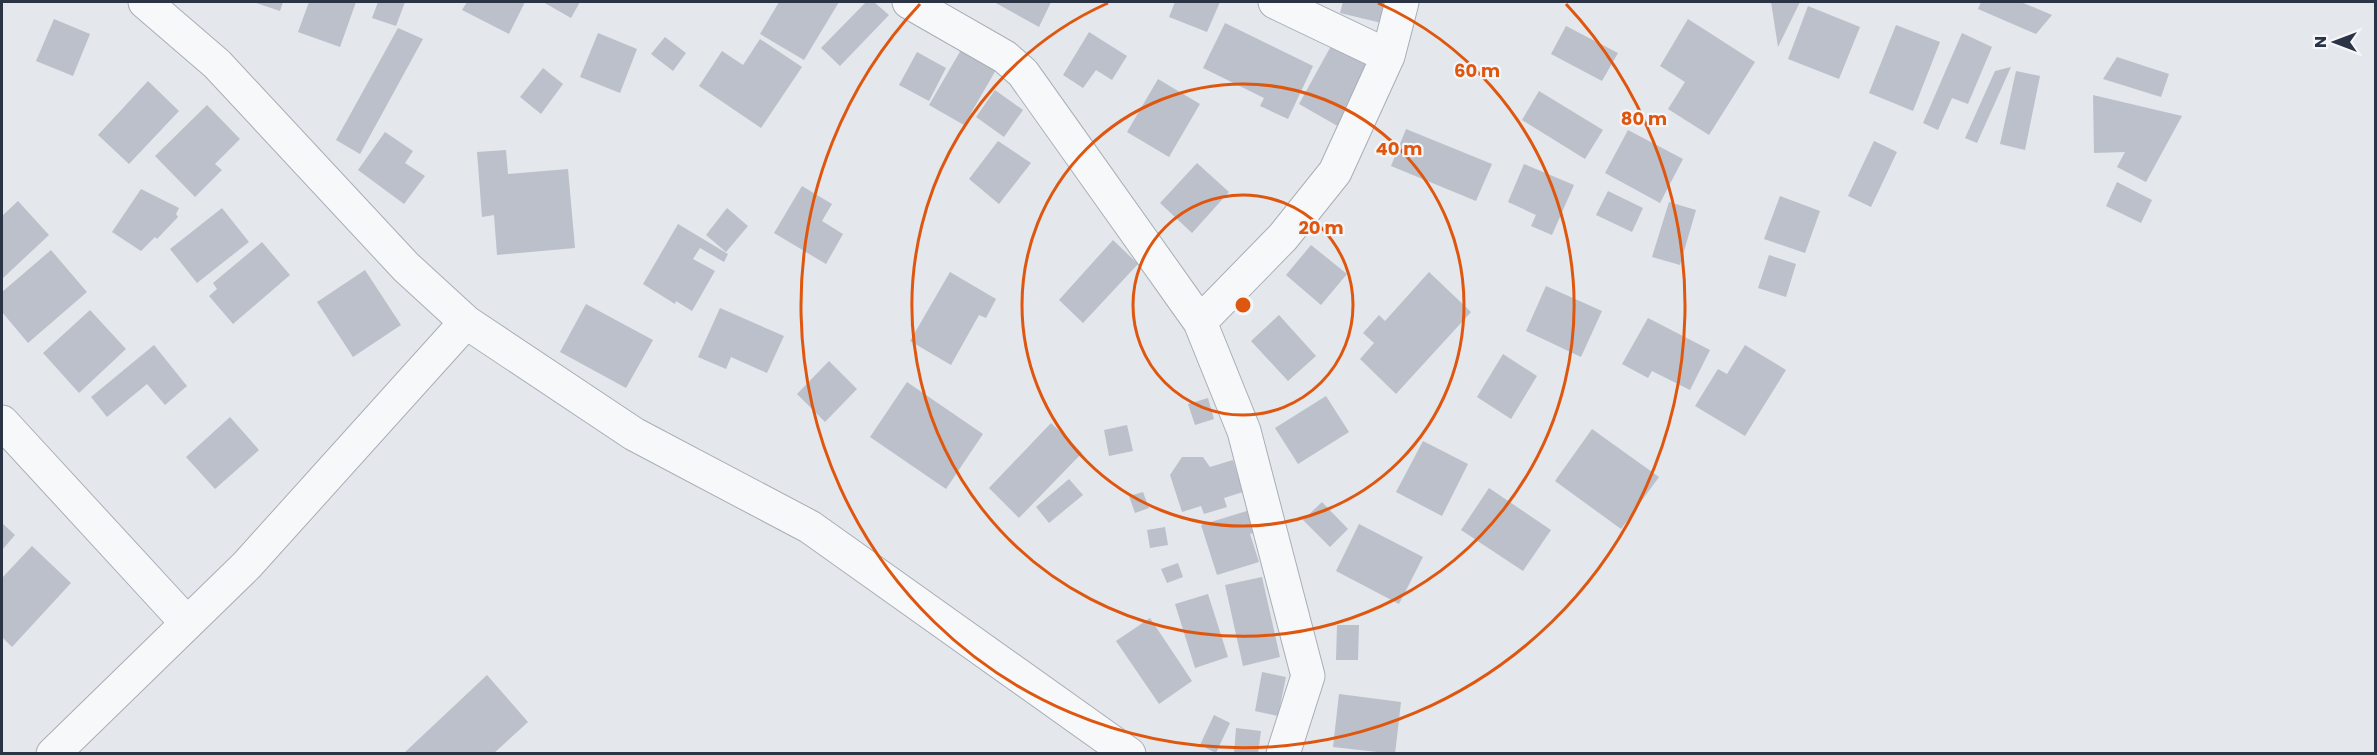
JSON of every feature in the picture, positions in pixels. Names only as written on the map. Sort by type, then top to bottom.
[{"type":"street","points":[[145,2],[217,64],[406,267],[466,322],[634,434],[810,527],[1129,753]]},
{"type":"street","points":[[909,2],[1005,57],[1023,74],[1200,322],[1244,430],[1308,676],[1283,753]]},
{"type":"street","points":[[1275,2],[1388,56]]},
{"type":"street","points":[[1200,322],[1283,237],[1335,171],[1388,56],[1402,2]]},
{"type":"street","points":[[54,753],[247,565],[466,322]]},
{"type":"street","points":[[2,422],[187,623]]},
{"type":"building","points":[[253,2],[283,2],[280,11]]},
{"type":"building","points":[[309,2],[356,2],[340,47],[298,32]]},
{"type":"building","points":[[378,2],[405,2],[396,26],[372,18]]},
{"type":"building","points":[[467,2],[525,2],[509,34],[462,10]]},
{"type":"building","points":[[543,2],[580,2],[571,18]]},
{"type":"building","points":[[779,2],[839,2],[804,60],[760,34]]},
{"type":"building","points":[[866,2],[874,2],[889,15],[840,66],[821,48]]},
{"type":"building","points":[[994,2],[1051,2],[1039,27]]},
{"type":"building","points":[[1175,2],[1220,2],[1207,32],[1169,17]]},
{"type":"building","points":[[1343,2],[1388,2],[1390,25],[1340,13]]},
{"type":"building","points":[[1771,2],[1800,2],[1778,47]]},
{"type":"building","points":[[1981,2],[2021,2],[2052,15],[2036,34],[1978,9]]},
{"type":"building","points":[[1808,6],[1860,27],[1839,79],[1788,59]]},
{"type":"building","points":[[54,19],[90,34],[73,76],[36,61]]},
{"type":"building","points":[[1688,19],[1755,62],[1709,135],[1668,109],[1685,82],[1660,66]]},
{"type":"building","points":[[1225,23],[1313,66],[1288,119],[1260,106],[1264,98],[1203,68]]},
{"type":"building","points":[[1896,25],[1940,42],[1913,111],[1869,93]]},
{"type":"building","points":[[1566,26],[1618,53],[1602,81],[1551,54]]},
{"type":"building","points":[[398,28],[423,39],[360,154],[336,140]]},
{"type":"building","points":[[1089,32],[1127,56],[1112,80],[1096,70],[1083,88],[1063,75]]},
{"type":"building","points":[[598,33],[637,49],[620,93],[580,77]]},
{"type":"building","points":[[1962,33],[1992,47],[1968,104],[1952,98],[1938,130],[1923,123]]},
{"type":"building","points":[[665,37],[686,53],[673,71],[651,54]]},
{"type":"building","points":[[1336,37],[1377,60],[1341,128],[1299,104]]},
{"type":"building","points":[[760,39],[802,67],[761,128],[699,86],[722,51],[743,65]]},
{"type":"building","points":[[965,43],[1000,63],[964,125],[929,105]]},
{"type":"building","points":[[917,52],[946,68],[929,101],[899,85]]},
{"type":"building","points":[[2117,57],[2169,74],[2161,97],[2103,79]]},
{"type":"building","points":[[2011,67],[1977,143],[1965,138],[1995,71]]},
{"type":"building","points":[[543,68],[563,84],[541,114],[520,97]]},
{"type":"building","points":[[2016,71],[2040,76],[2025,150],[2000,144]]},
{"type":"building","points":[[1158,79],[1200,104],[1169,157],[1127,132]]},
{"type":"building","points":[[148,81],[179,111],[129,164],[98,135]]},
{"type":"building","points":[[995,90],[1023,110],[1004,137],[976,117]]},
{"type":"building","points":[[1539,91],[1603,130],[1585,159],[1522,120]]},
{"type":"building","points":[[2093,95],[2182,116],[2146,182],[2117,167],[2125,152],[2094,153]]},
{"type":"building","points":[[207,105],[240,139],[215,164],[222,170],[195,197],[155,156]]},
{"type":"building","points":[[1406,129],[1492,164],[1476,201],[1391,166]]},
{"type":"building","points":[[1628,130],[1683,159],[1660,203],[1605,173]]},
{"type":"building","points":[[385,132],[413,151],[405,163],[425,176],[404,204],[358,170]]},
{"type":"building","points":[[998,141],[1031,163],[999,204],[969,179]]},
{"type":"building","points":[[1874,141],[1897,152],[1871,207],[1848,196]]},
{"type":"building","points":[[506,150],[508,174],[568,169],[575,248],[497,255],[494,215],[482,217],[477,152]]},
{"type":"building","points":[[1197,163],[1229,192],[1192,233],[1160,203]]},
{"type":"building","points":[[1524,164],[1574,185],[1552,235],[1531,226],[1536,215],[1508,202]]},
{"type":"building","points":[[2117,182],[2152,200],[2141,223],[2106,206]]},
{"type":"building","points":[[802,186],[832,204],[822,221],[843,234],[826,264],[774,233]]},
{"type":"building","points":[[141,189],[179,208],[176,214],[178,217],[157,239],[155,237],[141,251],[112,232]]},
{"type":"building","points":[[1608,191],[1643,208],[1632,232],[1596,215]]},
{"type":"building","points":[[1780,196],[1820,211],[1805,253],[1764,239]]},
{"type":"building","points":[[18,201],[49,235],[2,279],[2,216]]},
{"type":"building","points":[[1669,202],[1696,210],[1680,265],[1652,257]]},
{"type":"building","points":[[222,208],[249,242],[197,283],[170,249]]},
{"type":"building","points":[[727,208],[748,226],[726,252],[706,235]]},
{"type":"building","points":[[678,224],[728,254],[724,262],[700,248],[693,259],[715,271],[692,311],[676,301],[675,304],[643,284]]},
{"type":"building","points":[[1113,240],[1138,264],[1083,323],[1059,300]]},
{"type":"building","points":[[262,242],[290,275],[233,324],[209,296],[217,289],[213,283]]},
{"type":"building","points":[[1311,245],[1347,274],[1321,305],[1286,275]]},
{"type":"building","points":[[51,250],[87,292],[28,343],[2,312],[2,292]]},
{"type":"building","points":[[1769,255],[1796,264],[1786,297],[1758,288]]},
{"type":"building","points":[[365,270],[401,325],[353,357],[317,302]]},
{"type":"building","points":[[950,272],[996,299],[986,318],[979,315],[951,365],[910,341]]},
{"type":"building","points":[[1429,272],[1471,312],[1396,394],[1360,359],[1374,343],[1363,333],[1379,315],[1385,321]]},
{"type":"building","points":[[1546,286],[1602,311],[1581,357],[1526,331]]},
{"type":"building","points":[[586,304],[653,340],[626,388],[560,352]]},
{"type":"building","points":[[720,308],[784,336],[767,373],[731,357],[726,369],[698,357]]},
{"type":"building","points":[[90,310],[126,349],[79,393],[43,353]]},
{"type":"building","points":[[1279,315],[1316,356],[1288,381],[1251,341]]},
{"type":"building","points":[[1648,318],[1710,350],[1690,390],[1652,371],[1648,378],[1622,364]]},
{"type":"building","points":[[154,345],[187,386],[165,405],[147,384],[107,417],[91,397]]},
{"type":"building","points":[[1745,345],[1786,370],[1745,436],[1695,406],[1718,369],[1727,374]]},
{"type":"building","points":[[1503,354],[1537,376],[1511,419],[1477,397]]},
{"type":"building","points":[[829,361],[857,389],[825,422],[797,394]]},
{"type":"building","points":[[907,382],[983,434],[946,489],[870,437]]},
{"type":"building","points":[[1326,396],[1349,432],[1298,464],[1275,428]]},
{"type":"building","points":[[1208,398],[1214,419],[1195,425],[1188,404]]},
{"type":"building","points":[[230,417],[259,450],[215,489],[186,457]]},
{"type":"building","points":[[1051,423],[1082,453],[1019,518],[989,488]]},
{"type":"building","points":[[1127,425],[1133,451],[1109,456],[1104,430]]},
{"type":"building","points":[[1592,429],[1659,477],[1621,529],[1555,481]]},
{"type":"building","points":[[1423,441],[1468,464],[1442,516],[1396,492]]},
{"type":"building","points":[[1182,457],[1203,457],[1210,467],[1233,460],[1243,492],[1224,498],[1227,507],[1204,514],[1201,506],[1182,512],[1170,475]]},
{"type":"building","points":[[1069,479],[1083,495],[1049,523],[1036,507]]},
{"type":"building","points":[[1489,488],[1551,530],[1523,571],[1461,530]]},
{"type":"building","points":[[1143,492],[1149,508],[1135,513],[1129,496]]},
{"type":"building","points":[[1322,502],[1348,529],[1330,547],[1303,520]]},
{"type":"building","points":[[1250,510],[1256,532],[1250,534],[1259,562],[1217,575],[1201,525]]},
{"type":"building","points":[[2,523],[15,535],[2,550]]},
{"type":"building","points":[[1359,524],[1423,557],[1399,604],[1336,571]]},
{"type":"building","points":[[1165,527],[1168,545],[1150,548],[1147,530]]},
{"type":"building","points":[[32,546],[71,583],[12,647],[2,637],[2,578]]},
{"type":"building","points":[[1178,563],[1183,577],[1167,583],[1161,569]]},
{"type":"building","points":[[1262,577],[1280,657],[1243,666],[1225,585]]},
{"type":"building","points":[[1208,594],[1228,657],[1195,668],[1175,604]]},
{"type":"building","points":[[1150,618],[1192,681],[1159,704],[1116,641]]},
{"type":"building","points":[[1337,625],[1359,625],[1358,660],[1336,660]]},
{"type":"building","points":[[1262,672],[1286,677],[1278,716],[1255,711]]},
{"type":"building","points":[[487,675],[528,722],[493,754],[403,754]]},
{"type":"building","points":[[1339,694],[1401,702],[1395,754],[1333,747]]},
{"type":"building","points":[[1214,715],[1230,723],[1216,753],[1200,745]]},
{"type":"building","points":[[1236,728],[1261,731],[1258,754],[1234,754]]}]
